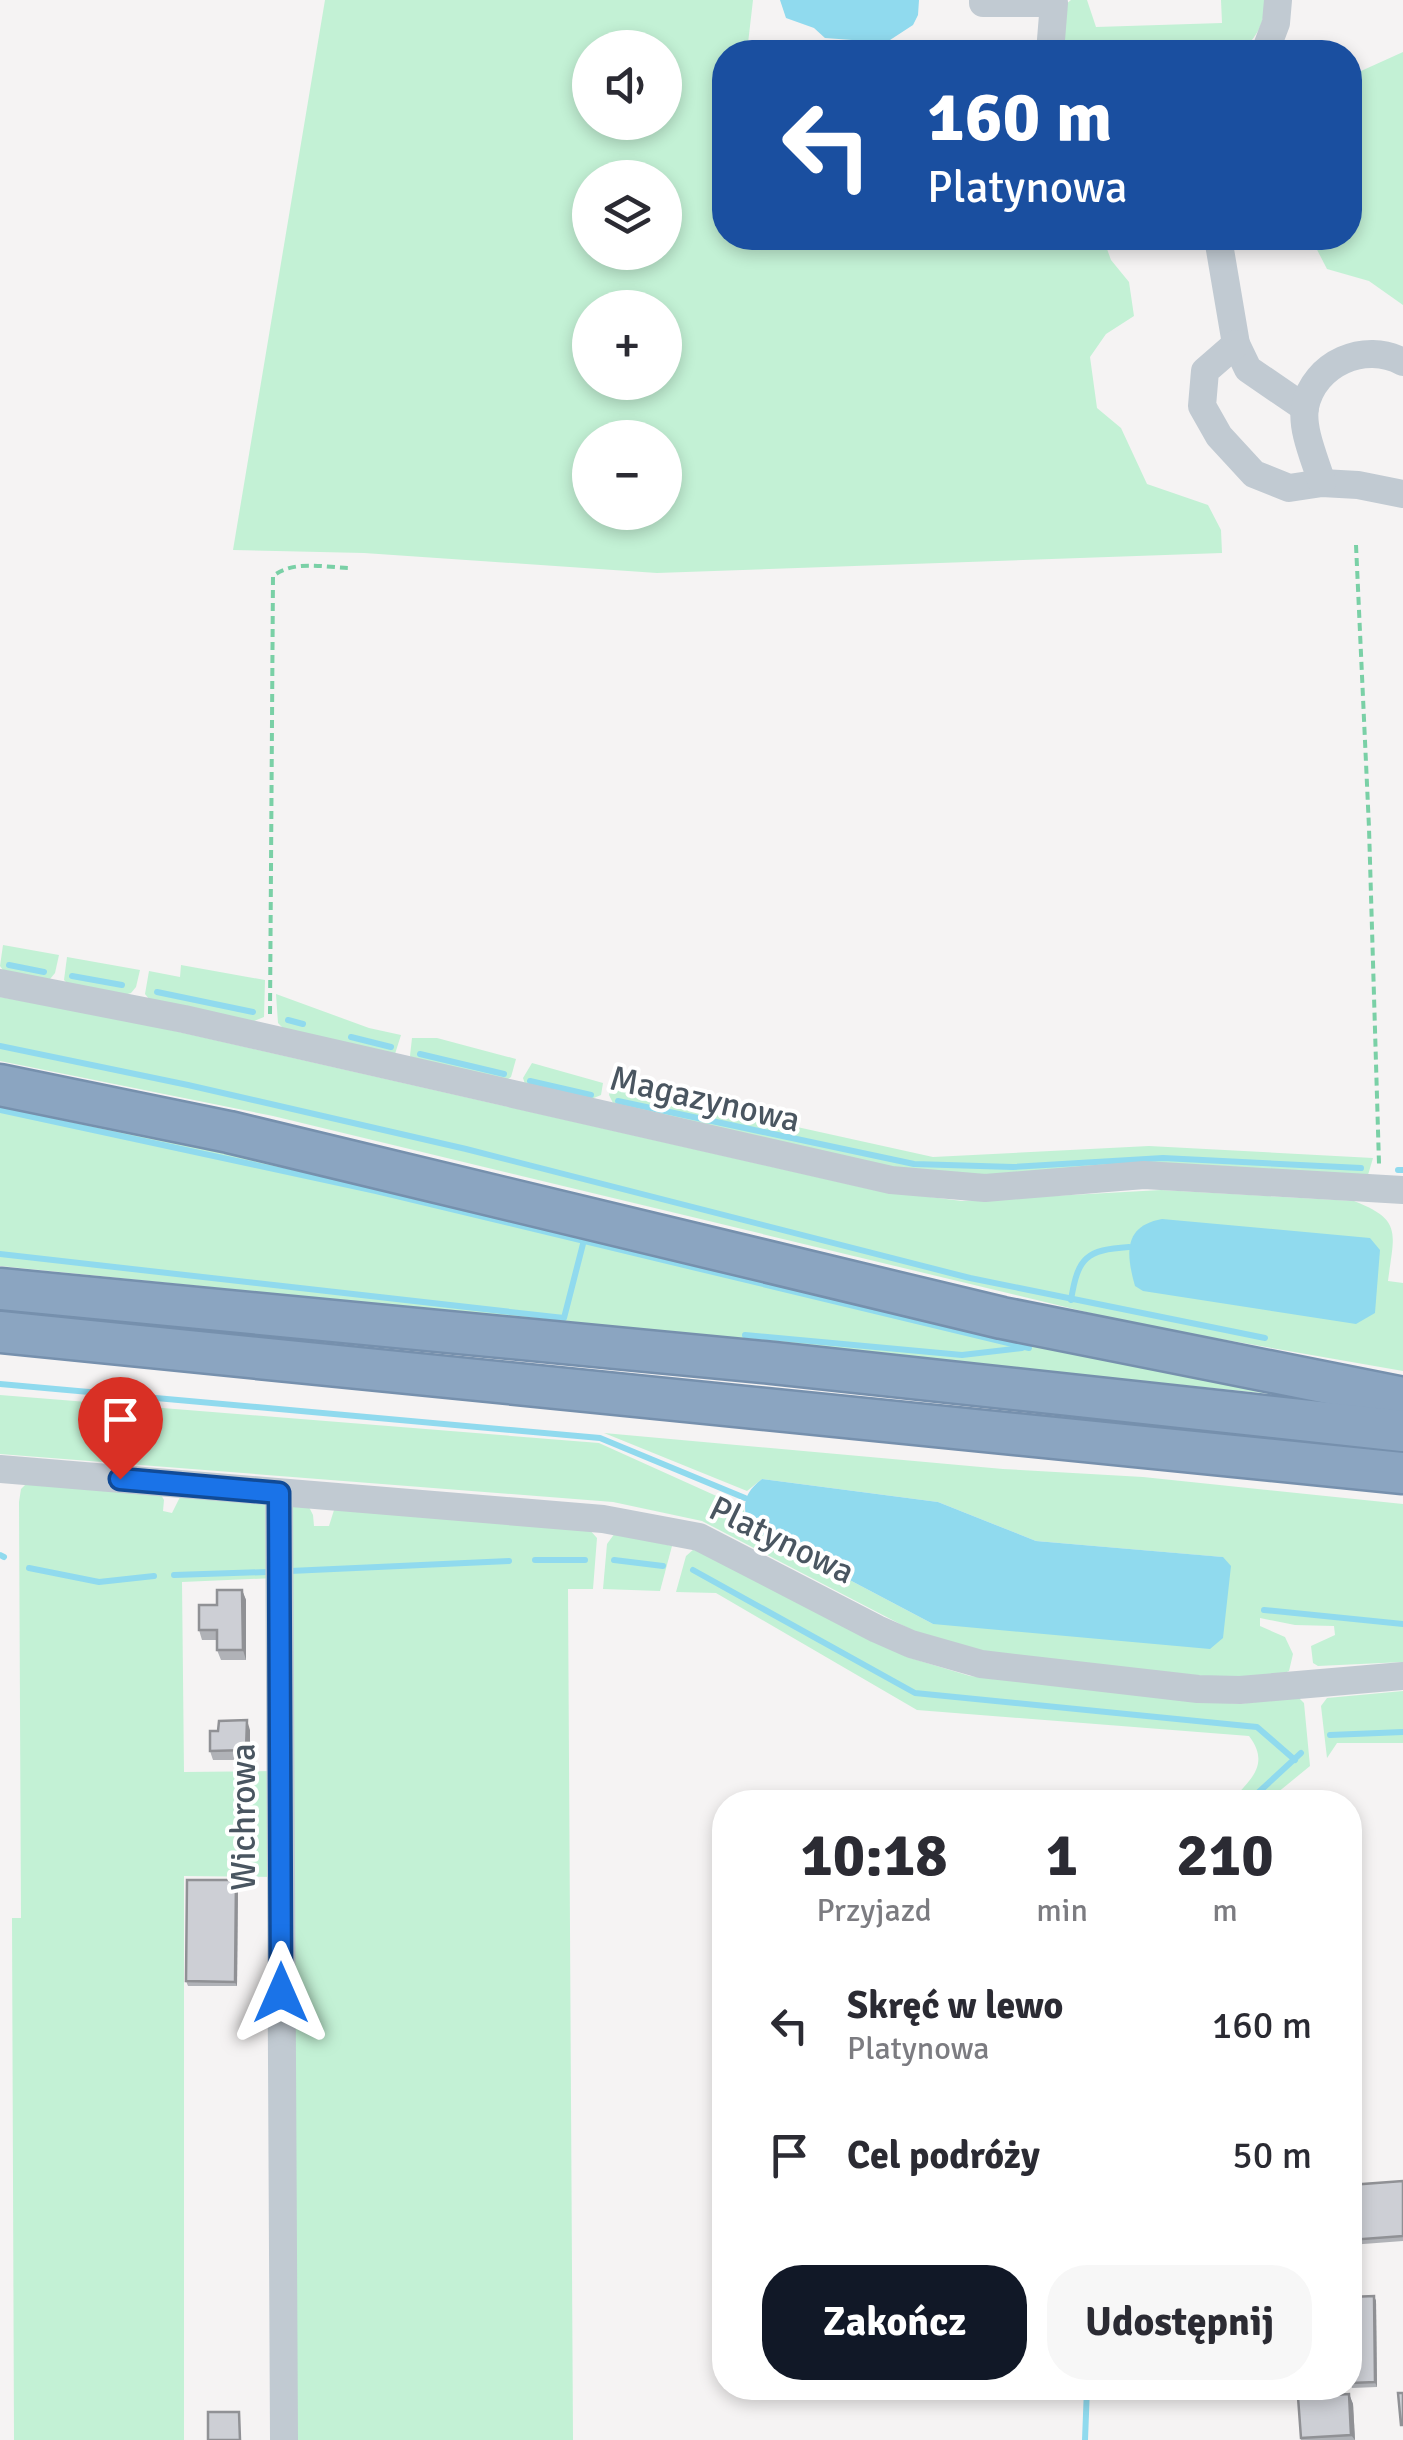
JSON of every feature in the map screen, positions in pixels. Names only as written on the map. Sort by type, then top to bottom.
[{"type":"highway","points":[[0,1085],[228,1132],[1002,1318],[1403,1398]]},
{"type":"highway","points":[[0,1288],[793,1365],[1403,1431]]},
{"type":"highway","points":[[0,1332],[1403,1474]]},
{"type":"street","points":[[983,0],[1054,2],[1051,40]]},
{"type":"street","points":[[1270,40],[1278,0]]},
{"type":"street","points":[[1220,250],[1236,344],[1248,369],[1305,408]]},
{"type":"street","points":[[1236,344],[1205,371],[1202,406],[1219,436],[1254,474],[1289,488],[1322,483],[1403,494]]},
{"type":"street","points":[[1322,483],[1305,408],[1320,376],[1341,360],[1358,354],[1382,354],[1403,362]]},
{"type":"street","name":"Magazynowa","points":[[0,983],[268,1038],[891,1180],[984,1188],[1144,1176],[1390,1190]]},
{"type":"street","name":"Platynowa","points":[[0,1468],[603,1520],[698,1536],[877,1629],[911,1644],[981,1664],[1058,1675],[1240,1690],[1403,1676]]},
{"type":"street","name":"Wichrowa","points":[[279,1493],[284,2440]]},
{"type":"path","points":[[1356,545],[1390,1190]]},
{"type":"path","points":[[268,1038],[272,1000],[272,576],[296,566],[348,568]]},
{"type":"green space","points":[[325,0],[753,0],[748,40],[712,40],[712,250],[1107,250],[1129,282],[1134,316],[1106,334],[1090,357],[1097,408],[1121,428],[1147,484],[1208,505],[1221,530],[1222,553],[657,573],[364,553],[233,550]]},
{"type":"green space","points":[[1071,0],[1087,0],[1096,27],[1222,23],[1221,0],[1266,0],[1259,29],[1252,40],[1062,40],[1065,5]]},
{"type":"green space","points":[[1403,52],[1403,305],[1369,281],[1327,269],[1317,250],[1362,250],[1362,71]]},
{"type":"green space","points":[[3,945],[59,955],[55,973],[50,979],[5,973],[0,966]]},
{"type":"green space","points":[[67,957],[140,970],[136,987],[124,995],[67,983]]},
{"type":"green space","points":[[181,965],[265,980],[264,1017],[249,1023],[149,999],[145,994],[149,971],[180,977]]},
{"type":"green space","points":[[276,994],[369,1028],[401,1035],[395,1054],[285,1030],[278,1023]]},
{"type":"green space","points":[[0,997],[118,1018],[874,1190],[962,1201],[1161,1190],[1354,1201],[1381,1215],[1392,1230],[1388,1281],[1403,1283],[1403,1371],[1140,1325],[273,1116],[0,1061]]},
{"type":"green space","points":[[412,1038],[437,1038],[516,1059],[511,1077],[505,1081],[413,1060]]},
{"type":"green space","points":[[532,1063],[603,1083],[601,1095],[589,1100],[525,1084],[523,1078]]},
{"type":"green space","points":[[611,1086],[933,1157],[1149,1146],[1373,1158],[1368,1175],[1000,1176],[903,1170],[614,1105],[609,1095]]},
{"type":"green space","points":[[0,1097],[1292,1396],[0,1266]]},
{"type":"green space","points":[[0,1395],[599,1443],[743,1508],[749,1527],[933,1624],[1222,1557],[1036,1541],[938,1502],[762,1479],[747,1491],[604,1433],[1003,1469],[1143,1477],[1403,1504],[1403,1662],[1318,1666],[1313,1663],[1311,1646],[1335,1635],[1334,1626],[1295,1625],[1260,1618],[1260,1626],[1285,1637],[1293,1654],[1289,1671],[1275,1677],[1203,1676],[973,1651],[925,1637],[702,1521],[613,1502],[0,1454]]},
{"type":"green space","points":[[28,1482],[160,1493],[163,1511],[172,1513],[181,1495],[262,1502],[269,1507],[275,1578],[182,1582],[184,1772],[274,1771],[274,1877],[184,1876],[184,2440],[14,2440],[12,1918],[21,1918],[19,1502],[21,1489]]},
{"type":"green space","points":[[294,1504],[308,1505],[314,1526],[329,1526],[334,1510],[588,1528],[597,1538],[593,1589],[568,1589],[573,2440],[289,2440],[286,1528]]},
{"type":"green space","points":[[615,1533],[672,1546],[660,1591],[603,1589],[607,1544]]},
{"type":"green space","points":[[694,1549],[907,1657],[970,1676],[1239,1704],[1298,1697],[1304,1703],[1310,1766],[1281,1790],[1241,1790],[1258,1764],[1249,1736],[917,1710],[716,1593],[676,1592],[686,1556]]},
{"type":"green space","points":[[1403,1691],[1403,1743],[1337,1743],[1327,1758],[1321,1706],[1327,1698]]},
{"type":"water","points":[[780,0],[919,0],[913,25],[890,40],[825,38],[814,28],[786,18]]},
{"type":"water","points":[[1162,1219],[1370,1238],[1380,1250],[1375,1313],[1356,1324],[1143,1291],[1135,1286],[1130,1243],[1140,1228]]},
{"type":"water","points":[[762,1479],[938,1502],[1036,1541],[1223,1557],[1231,1566],[1223,1638],[1210,1649],[933,1624],[749,1527],[746,1500]]},
{"type":"building","points":[[217,1590],[242,1590],[243,1650],[217,1650],[217,1630],[199,1630],[199,1605],[217,1605]]},
{"type":"building","points":[[247,1720],[246,1750],[210,1751],[210,1731],[218,1731],[219,1721]]},
{"type":"building","points":[[187,1880],[236,1880],[235,1982],[186,1981]]},
{"type":"building","points":[[1403,2181],[1403,2236],[1362,2239],[1362,2184]]},
{"type":"building","points":[[1362,2296],[1374,2296],[1375,2382],[1362,2383]]},
{"type":"building","points":[[1398,2393],[1403,2393],[1403,2425],[1401,2425]]},
{"type":"building","points":[[1298,2400],[1349,2400],[1351,2435],[1301,2438]]},
{"type":"building","points":[[208,2412],[239,2412],[240,2440],[208,2440]]},
{"type":"waterway","points":[[9,965],[44,972]]},
{"type":"waterway","points":[[72,976],[122,985]]},
{"type":"waterway","points":[[157,992],[253,1012]]},
{"type":"waterway","points":[[288,1020],[303,1024]]},
{"type":"waterway","points":[[351,1037],[391,1047]]},
{"type":"waterway","points":[[0,1046],[466,1149],[970,1278],[1265,1338]]},
{"type":"waterway","points":[[420,1054],[504,1074]]},
{"type":"waterway","points":[[530,1081],[591,1095]]},
{"type":"waterway","points":[[618,1101],[914,1164],[1013,1167],[1163,1158],[1361,1168]]},
{"type":"waterway","points":[[0,1110],[376,1191],[1029,1348]]},
{"type":"waterway","points":[[1398,1170],[1403,1170]]},
{"type":"waterway","points":[[0,1254],[564,1318],[584,1240]]},
{"type":"waterway","points":[[1071,1300],[1077,1274],[1086,1258],[1103,1250],[1129,1247]]},
{"type":"waterway","points":[[745,1335],[962,1355],[1022,1348]]},
{"type":"waterway","points":[[0,1384],[600,1438],[745,1498]]},
{"type":"waterway","points":[[0,1555],[4,1557]]},
{"type":"waterway","points":[[535,1560],[585,1560]]},
{"type":"waterway","points":[[614,1560],[663,1566]]},
{"type":"waterway","points":[[290,1571],[509,1561]]},
{"type":"waterway","points":[[29,1568],[99,1582],[154,1576]]},
{"type":"waterway","points":[[693,1570],[915,1693],[1257,1727],[1295,1760]]},
{"type":"waterway","points":[[174,1575],[267,1572]]},
{"type":"waterway","points":[[1264,1610],[1403,1624]]},
{"type":"waterway","points":[[1330,1735],[1403,1732]]},
{"type":"waterway","points":[[1261,1790],[1301,1753]]},
{"type":"waterway","points":[[1085,2440],[1087,2400]]},
{"type":"route","points":[[120,1479],[279,1493],[281,1993]]}]
